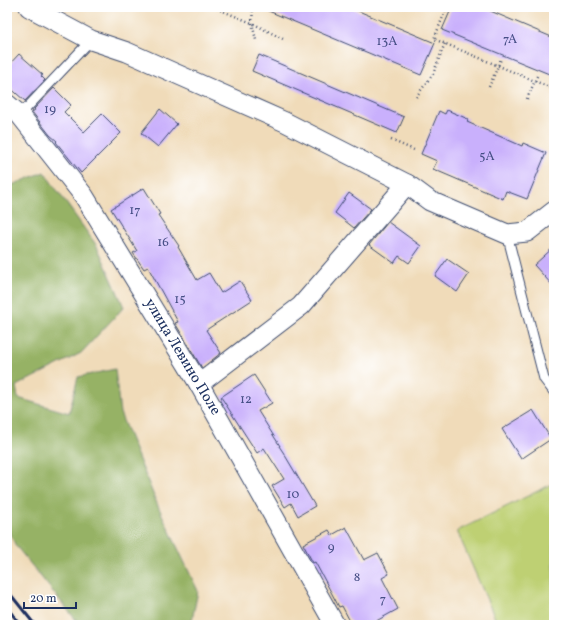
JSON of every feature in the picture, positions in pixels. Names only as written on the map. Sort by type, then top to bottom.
[{"type":"street","points":[[29,7],[91,40],[127,52],[285,122],[406,184],[430,201],[507,234],[527,232],[554,211]]},
{"type":"street","name":"улица Левино Поле","points":[[14,109],[84,196],[199,384],[335,625]]},
{"type":"street","points":[[199,384],[301,306],[406,184]]},
{"type":"lane","points":[[14,109],[91,40]]},
{"type":"lane","points":[[507,234],[544,379],[554,392]]},
{"type":"path","points":[[213,7],[252,22],[283,39]]},
{"type":"path","points":[[253,7],[252,22],[256,40]]},
{"type":"path","points":[[447,7],[434,39],[554,89]]},
{"type":"path","points":[[416,97],[433,74],[444,43]]},
{"type":"path","points":[[489,87],[501,59]]},
{"type":"path","points":[[527,99],[538,74]]},
{"type":"path","points":[[391,140],[414,150]]},
{"type":"green space","points":[[44,172],[97,246],[124,307],[81,353],[16,386],[18,398],[69,413],[78,377],[115,369],[120,413],[158,506],[198,591],[191,625],[80,625],[16,546],[7,528],[7,187]]},
{"type":"green space","points":[[554,483],[554,625],[498,625],[457,531]]},
{"type":"building","points":[[259,7],[349,7],[435,43],[421,75]]},
{"type":"building","points":[[452,7],[481,7],[554,38],[554,76],[442,30]]},
{"type":"building","points":[[19,54],[43,75],[41,76],[45,80],[25,101],[7,85],[7,67]]},
{"type":"building","points":[[259,55],[404,117],[397,133],[252,71]]},
{"type":"building","points":[[54,88],[71,105],[64,112],[84,132],[102,114],[121,133],[81,173],[56,142],[57,141],[50,135],[32,112]]},
{"type":"building","points":[[160,109],[177,124],[158,147],[141,133]]},
{"type":"building","points":[[447,110],[468,119],[467,122],[522,146],[523,143],[546,153],[527,199],[506,191],[503,199],[433,169],[437,161],[421,154],[439,111],[445,114]]},
{"type":"building","points":[[144,188],[160,214],[158,215],[179,246],[178,247],[197,280],[209,273],[221,293],[240,281],[252,300],[206,330],[221,353],[202,368],[175,323],[178,322],[148,267],[144,269],[133,253],[137,251],[111,209]]},
{"type":"building","points":[[349,193],[371,209],[354,228],[335,213]]},
{"type":"building","points":[[388,222],[421,246],[409,263],[399,256],[394,263],[369,245]]},
{"type":"building","points":[[554,247],[554,287],[534,265]]},
{"type":"building","points":[[447,259],[469,274],[457,292],[435,276]]},
{"type":"building","points":[[254,375],[272,403],[258,411],[315,506],[298,516],[291,503],[285,507],[272,486],[284,479],[264,448],[257,453],[221,397]]},
{"type":"building","points":[[533,410],[551,439],[521,459],[502,429]]},
{"type":"building","points":[[346,527],[364,560],[378,553],[389,574],[382,578],[398,609],[369,625],[352,625],[342,606],[339,607],[315,562],[313,563],[303,544],[329,530],[332,535]]},
{"type":"railway","points":[[7,590],[35,625]]},
{"type":"railway","points":[[7,608],[21,625]]}]
